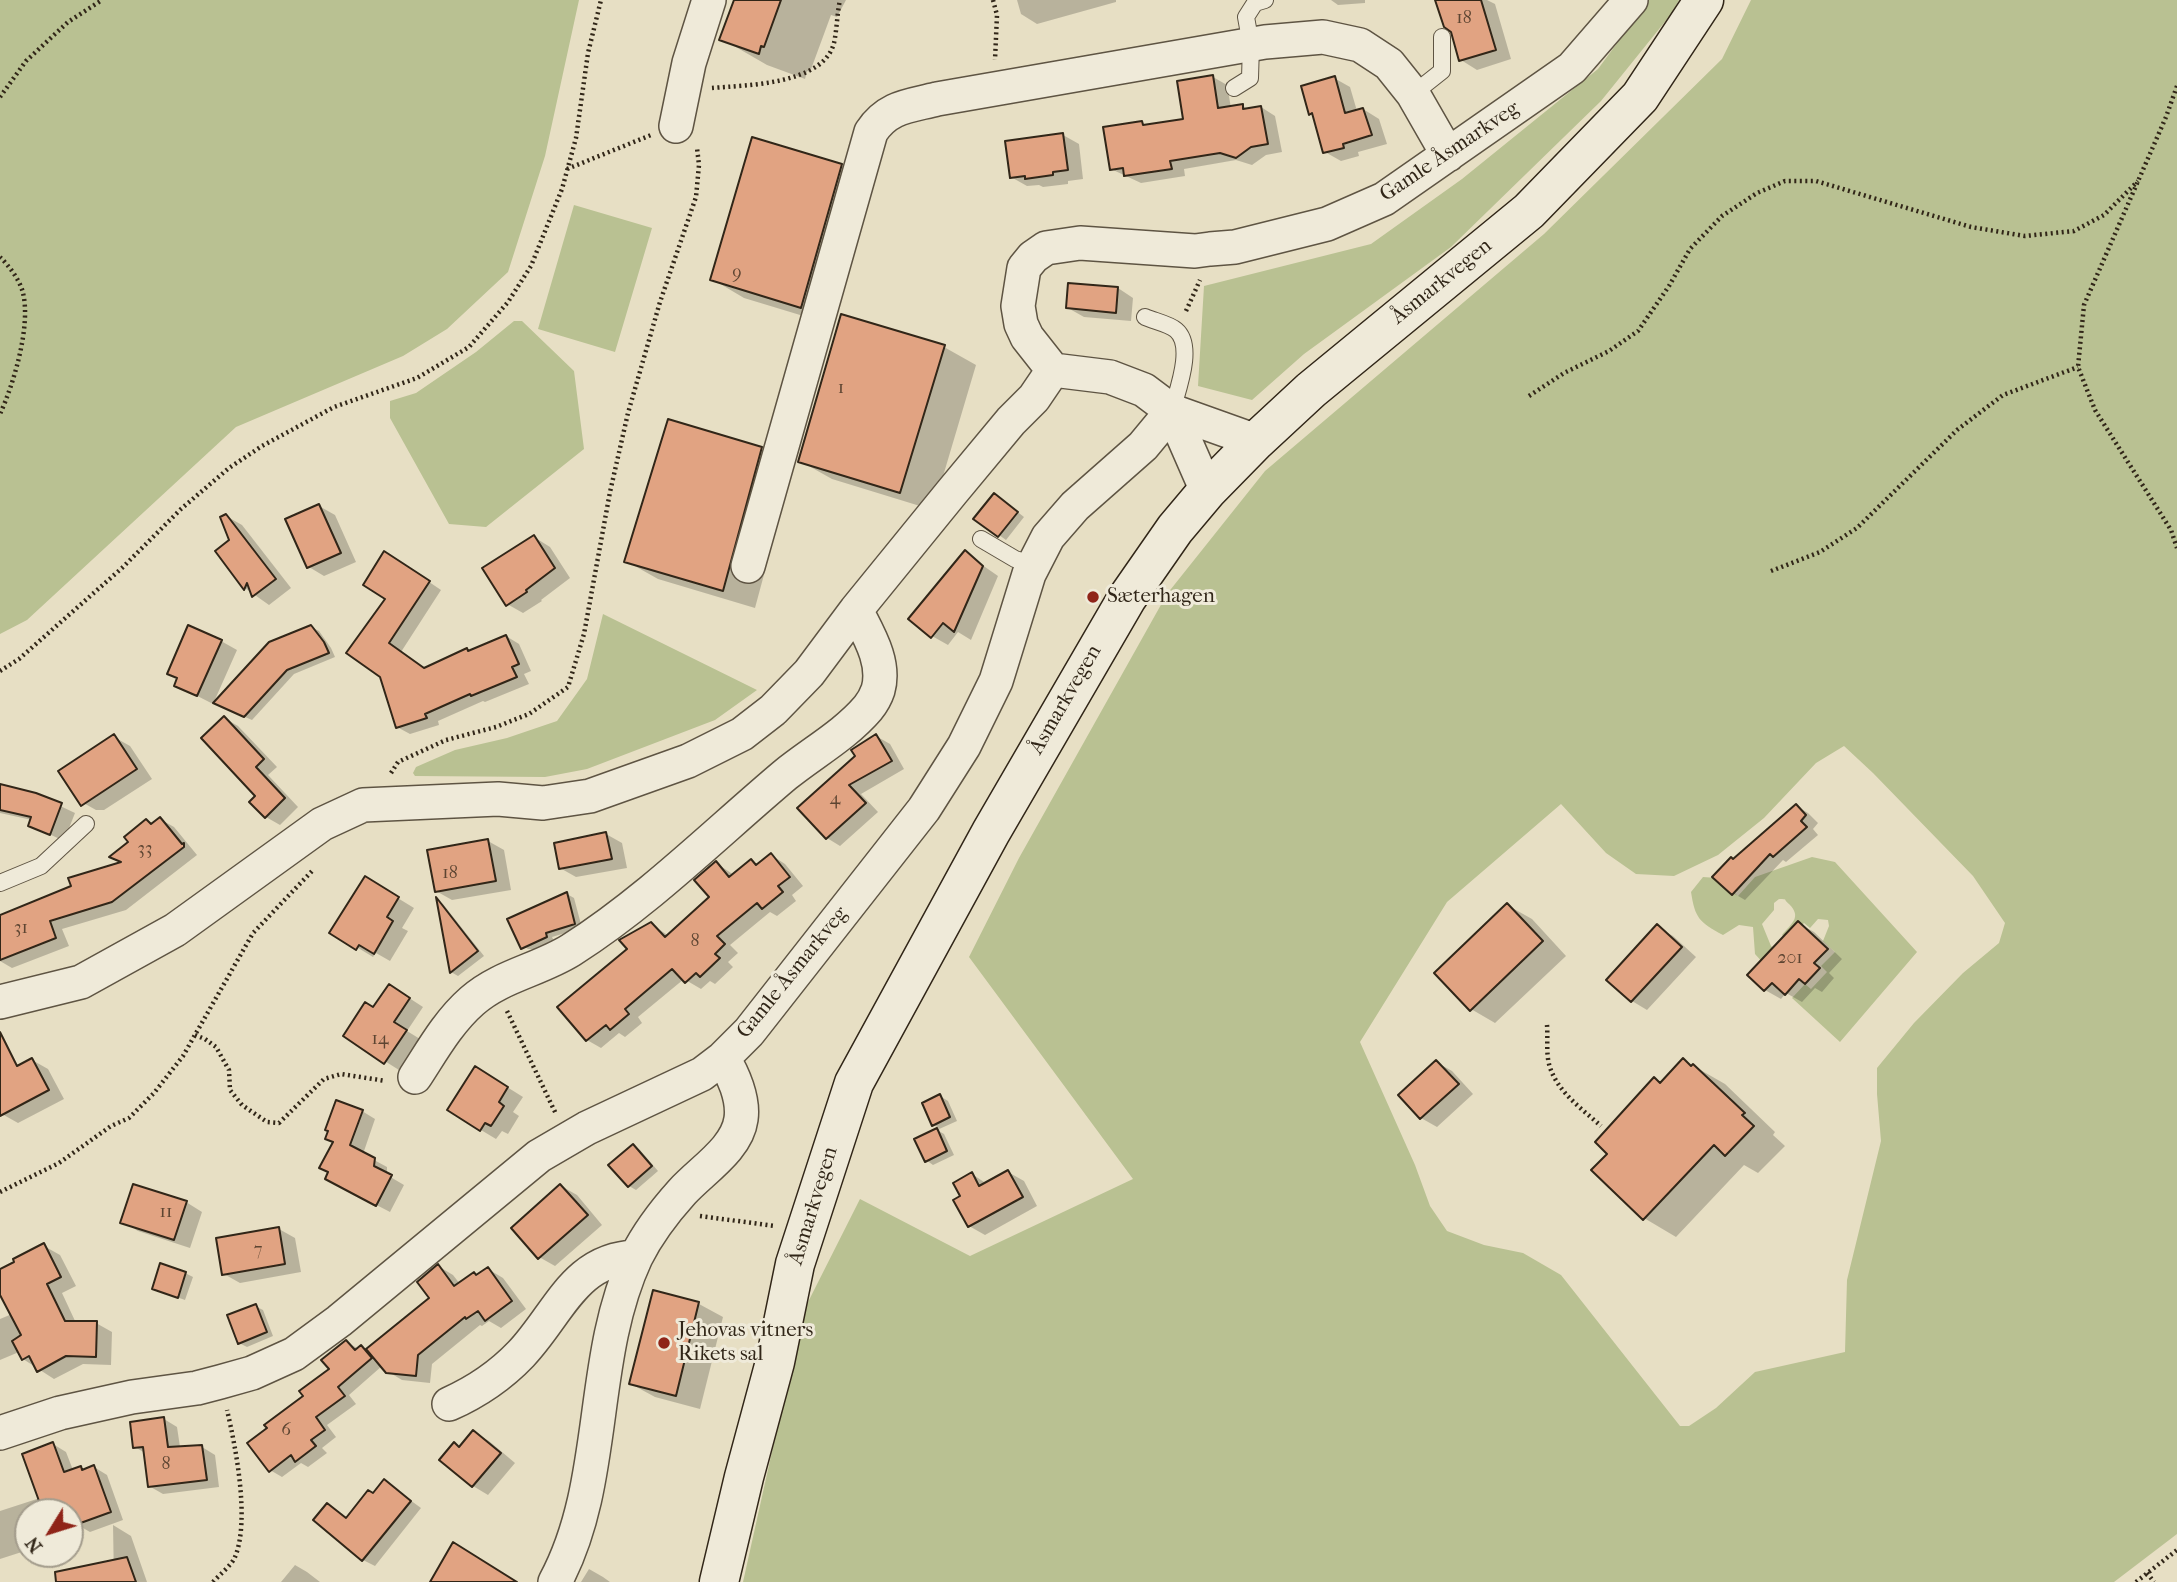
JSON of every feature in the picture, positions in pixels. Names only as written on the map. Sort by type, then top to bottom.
[{"type":"main road","name":"Åsmarkvegen","points":[[719,1582],[775,1362],[795,1264],[854,1083],[917,964],[1055,719],[1127,598],[1175,529],[1207,491],[1256,441],[1311,390],[1529,211],[1640,97],[1704,0]]},
{"type":"street","points":[[676,126],[689,63],[709,0]]},
{"type":"street","name":"Gamle Åsmarkveg","points":[[1053,370],[1027,337],[1017,306],[1024,268],[1046,248],[1071,244],[1195,251],[1235,247],[1327,224],[1384,199],[1572,68],[1631,0]]},
{"type":"street","points":[[748,566],[872,132],[880,118],[895,109],[937,99],[1251,45],[1323,37],[1348,41],[1370,50],[1389,64],[1413,94],[1448,155]]},
{"type":"street","points":[[0,1002],[81,982],[175,930],[322,824],[363,805],[498,799],[543,803],[590,796],[688,761],[742,734],[773,710],[809,673],[856,610],[1011,421],[1034,398],[1053,370],[1110,377],[1144,390],[1172,411],[1256,441]]},
{"type":"street","points":[[1172,411],[1207,491]]},
{"type":"street","name":"Gamle Åsmarkveg","points":[[555,1582],[575,1541],[590,1473],[609,1348],[622,1295],[636,1257],[654,1224],[733,1141],[741,1118],[732,1073],[723,1058],[749,1032],[924,809],[964,746],[996,681],[1034,565],[1048,537],[1075,506],[1143,446],[1172,411]]},
{"type":"street","points":[[415,1077],[452,1020],[473,999],[495,985],[568,952],[587,939],[648,893],[868,708],[878,688],[880,667],[856,610]]},
{"type":"street","points":[[0,1433],[60,1413],[220,1382],[252,1373],[295,1354],[339,1321],[539,1156],[568,1139],[702,1074],[723,1058]]},
{"type":"street","points":[[449,1404],[490,1381],[518,1357],[542,1331],[577,1282],[593,1268],[618,1258],[636,1257]]},
{"type":"lane","points":[[1234,88],[1250,78],[1251,45],[1246,17],[1255,3],[1265,0]]},
{"type":"lane","points":[[1413,94],[1442,71],[1442,37]]},
{"type":"lane","points":[[1145,317],[1177,330],[1185,345],[1184,367],[1172,411]]},
{"type":"lane","points":[[981,539],[1015,559],[1034,565]]},
{"type":"lane","points":[[0,883],[41,866],[86,824]]},
{"type":"path","points":[[0,97],[26,61],[68,22],[102,0]]},
{"type":"path","points":[[0,671],[19,659],[111,578],[181,509],[229,468],[262,446],[334,407],[417,378],[468,347],[508,302],[531,265],[576,138],[588,53],[601,0]]},
{"type":"path","points":[[683,92],[790,79],[820,64],[833,46],[840,0]]},
{"type":"path","points":[[993,0],[997,15],[993,89]]},
{"type":"path","points":[[2177,86],[2084,305],[2078,367],[2095,411],[2171,530],[2177,548]]},
{"type":"path","points":[[363,805],[387,779],[398,762],[446,740],[496,727],[529,714],[568,687],[584,634],[610,492],[628,413],[660,302],[696,197],[699,151],[690,136],[676,126],[567,169]]},
{"type":"path","points":[[1529,396],[1564,373],[1609,351],[1638,331],[1690,249],[1721,216],[1757,193],[1785,181],[1816,181],[1971,227],[2025,236],[2074,231],[2104,215],[2138,181]]},
{"type":"path","points":[[1177,330],[1205,271],[1210,249]]},
{"type":"path","points":[[0,257],[9,266],[23,290],[25,306],[19,352],[0,414]]},
{"type":"path","points":[[1771,571],[1820,552],[1857,528],[1957,430],[2003,395],[2078,367]]},
{"type":"path","points":[[0,1192],[59,1163],[111,1126],[129,1118],[154,1093],[183,1056],[253,933],[318,863]]},
{"type":"path","points":[[495,985],[568,1139]]},
{"type":"path","points":[[1547,1025],[1549,1062],[1555,1080],[1573,1102],[1601,1126]]},
{"type":"path","points":[[195,1035],[216,1047],[229,1070],[230,1090],[242,1105],[267,1122],[279,1123],[324,1079],[341,1074],[382,1081],[415,1077]]},
{"type":"path","points":[[665,1212],[782,1227],[804,1235]]},
{"type":"path","points":[[214,1582],[234,1560],[240,1539],[238,1468],[220,1382]]},
{"type":"path","points":[[2136,1582],[2177,1550]]},
{"type":"path","points":[[2147,1573],[2154,1582]]},
{"type":"green space","points":[[0,0],[579,0],[545,156],[508,272],[447,329],[403,356],[236,427],[27,620],[0,634]]},
{"type":"green space","points":[[1649,0],[1679,0],[1672,13],[1601,101],[1451,247],[1304,354],[1252,400],[1198,386],[1204,286],[1371,244],[1462,179],[1598,69]]},
{"type":"green space","points":[[1751,0],[2177,0],[2177,1534],[2114,1582],[743,1582],[803,1312],[860,1199],[970,1256],[1133,1179],[969,957],[1019,858],[1167,594],[1265,471],[1544,234],[1722,59]],"holes":[[[1844,746],[1973,876],[2005,923],[1999,943],[1963,973],[1914,1023],[1877,1068],[1881,1141],[1847,1280],[1845,1352],[1755,1372],[1716,1408],[1689,1426],[1680,1426],[1561,1275],[1523,1253],[1484,1245],[1447,1231],[1430,1206],[1415,1165],[1360,1042],[1447,902],[1561,804],[1606,853],[1636,874],[1674,876],[1718,855],[1764,818],[1816,763]]]},
{"type":"green space","points":[[574,205],[652,228],[615,352],[538,329]]},
{"type":"green space","points":[[514,321],[522,321],[574,371],[584,449],[486,527],[449,524],[390,418],[390,401],[416,393],[476,352]]},
{"type":"green space","points":[[603,614],[757,690],[715,720],[587,769],[545,777],[415,776],[413,773],[416,767],[455,750],[507,738],[557,721],[587,679]]},
{"type":"green space","points":[[1812,857],[1835,862],[1917,952],[1840,1042],[1792,998],[1805,984],[1811,989],[1827,972],[1821,966],[1835,952],[1823,941],[1829,926],[1828,920],[1818,919],[1810,928],[1804,923],[1787,940],[1782,935],[1794,920],[1795,913],[1785,900],[1779,899],[1762,924],[1771,946],[1776,951],[1764,964],[1755,954],[1753,927],[1739,925],[1723,935],[1703,923],[1694,908],[1691,892],[1703,877],[1717,878],[1738,896],[1755,877]]},
{"type":"building","points":[[734,0],[781,0],[759,54],[719,40]]},
{"type":"building","points":[[1435,0],[1481,0],[1496,50],[1459,61],[1451,32],[1444,27]]},
{"type":"building","points":[[1213,75],[1218,108],[1243,104],[1243,109],[1261,106],[1268,144],[1251,147],[1236,158],[1220,153],[1170,161],[1172,169],[1124,176],[1123,168],[1110,170],[1103,127],[1183,119],[1177,81]]},
{"type":"building","points":[[1335,76],[1345,113],[1363,108],[1372,135],[1343,144],[1344,148],[1323,153],[1301,86]]},
{"type":"building","points":[[1063,133],[1068,170],[1025,179],[1025,176],[1010,178],[1005,141]]},
{"type":"building","points":[[752,137],[842,164],[801,308],[710,280]]},
{"type":"building","points":[[1068,283],[1118,287],[1116,313],[1066,308]]},
{"type":"building","points":[[841,314],[945,345],[900,493],[798,462]]},
{"type":"building","points":[[668,419],[762,447],[723,591],[624,562]]},
{"type":"building","points":[[994,493],[1018,512],[998,537],[973,519]]},
{"type":"building","points":[[319,504],[341,553],[307,568],[285,519]]},
{"type":"building","points":[[226,514],[276,579],[252,597],[247,583],[244,590],[215,551],[229,540],[220,517]]},
{"type":"building","points":[[534,535],[555,568],[506,606],[482,568]]},
{"type":"building","points":[[965,550],[983,566],[954,632],[943,623],[931,638],[908,619]]},
{"type":"building","points":[[384,551],[430,581],[389,643],[424,668],[467,648],[468,651],[506,635],[519,664],[512,667],[517,677],[425,714],[427,718],[396,728],[380,677],[346,653],[385,599],[363,585]]},
{"type":"building","points":[[188,625],[222,640],[197,696],[174,686],[177,678],[167,674]]},
{"type":"building","points":[[311,625],[329,653],[287,670],[244,717],[213,703],[269,642]]},
{"type":"building","points":[[224,716],[264,759],[256,767],[285,798],[265,818],[249,802],[255,796],[201,738]]},
{"type":"building","points":[[114,734],[137,769],[81,806],[58,771]]},
{"type":"building","points":[[876,734],[892,761],[849,785],[866,803],[826,839],[797,808],[855,756],[851,750]]},
{"type":"building","points":[[0,784],[62,803],[50,835],[28,826],[31,817],[0,810]]},
{"type":"building","points":[[1796,804],[1806,815],[1801,821],[1807,827],[1773,857],[1770,854],[1732,895],[1712,877],[1731,857],[1733,859]]},
{"type":"building","points":[[160,817],[182,844],[184,843],[184,847],[112,902],[50,921],[56,938],[0,960],[0,915],[71,886],[68,878],[121,862],[109,857],[128,842],[124,837],[146,819],[151,824]]},
{"type":"building","points":[[606,832],[612,859],[559,869],[554,843]]},
{"type":"building","points":[[488,839],[496,881],[435,892],[427,850]]},
{"type":"building","points":[[771,853],[790,877],[778,886],[783,892],[762,909],[757,903],[717,936],[725,944],[715,954],[720,958],[700,977],[696,973],[685,983],[672,969],[625,1009],[629,1014],[610,1030],[606,1025],[586,1041],[557,1007],[627,949],[619,940],[651,922],[665,937],[709,897],[694,880],[716,861],[729,877],[751,859],[756,865]]},
{"type":"building","points":[[365,876],[399,897],[387,917],[393,921],[374,954],[359,945],[356,950],[329,933]]},
{"type":"building","points":[[567,892],[575,924],[546,933],[547,937],[521,949],[507,919]]},
{"type":"building","points":[[436,897],[478,951],[450,973]]},
{"type":"building","points":[[1507,903],[1543,941],[1470,1011],[1434,973]]},
{"type":"building","points":[[1798,921],[1828,949],[1814,963],[1820,968],[1805,984],[1799,979],[1785,995],[1772,983],[1764,991],[1747,975]]},
{"type":"building","points":[[1657,924],[1682,947],[1631,1002],[1606,980]]},
{"type":"building","points":[[389,984],[410,998],[394,1022],[407,1030],[384,1064],[343,1036],[365,1002],[373,1007]]},
{"type":"building","points":[[0,1032],[17,1066],[32,1058],[49,1090],[0,1116]]},
{"type":"building","points":[[1683,1058],[1691,1066],[1693,1064],[1745,1113],[1742,1115],[1754,1126],[1725,1156],[1714,1145],[1643,1220],[1591,1170],[1607,1154],[1595,1142],[1654,1077],[1660,1083]]},
{"type":"building","points":[[1436,1060],[1459,1084],[1420,1119],[1398,1095]]},
{"type":"building","points":[[475,1066],[508,1087],[499,1102],[504,1106],[491,1126],[485,1123],[480,1131],[447,1110]]},
{"type":"building","points":[[940,1094],[950,1117],[932,1126],[922,1103]]},
{"type":"building","points":[[336,1100],[363,1110],[350,1145],[375,1158],[374,1166],[392,1175],[376,1206],[325,1179],[328,1172],[319,1168],[333,1142],[325,1139],[328,1131],[325,1130]]},
{"type":"building","points":[[937,1128],[947,1151],[925,1162],[914,1139]]},
{"type":"building","points":[[633,1144],[652,1166],[628,1187],[608,1165]]},
{"type":"building","points":[[1008,1170],[1023,1197],[968,1227],[953,1200],[960,1196],[953,1183],[972,1172],[979,1186]]},
{"type":"building","points":[[133,1184],[187,1201],[174,1240],[120,1223]]},
{"type":"building","points":[[560,1184],[588,1215],[538,1259],[511,1228]]},
{"type":"building","points":[[279,1227],[285,1264],[222,1275],[216,1238]]},
{"type":"building","points":[[44,1243],[61,1277],[47,1284],[65,1321],[97,1321],[96,1357],[66,1356],[37,1372],[29,1356],[22,1360],[12,1341],[21,1335],[0,1295],[0,1269]]},
{"type":"building","points":[[160,1263],[186,1272],[178,1298],[152,1289]]},
{"type":"building","points":[[438,1264],[454,1286],[474,1272],[476,1275],[488,1267],[512,1301],[485,1321],[478,1311],[466,1319],[465,1317],[418,1355],[416,1376],[386,1373],[366,1349],[429,1298],[417,1282]]},
{"type":"building","name":"Jehovas vitners Rikets sal","points":[[653,1290],[699,1302],[676,1396],[629,1384]]},
{"type":"building","points":[[256,1304],[267,1332],[238,1344],[227,1315]]},
{"type":"building","points":[[346,1340],[355,1350],[361,1345],[372,1358],[338,1387],[345,1396],[316,1417],[325,1430],[311,1440],[316,1446],[295,1462],[291,1455],[269,1472],[247,1443],[267,1428],[264,1425],[303,1396],[299,1391],[329,1369],[321,1360]]},
{"type":"building","points":[[164,1417],[168,1447],[202,1445],[207,1480],[148,1487],[143,1447],[133,1448],[130,1422]]},
{"type":"building","points":[[473,1430],[501,1453],[472,1487],[439,1460],[454,1442],[459,1447]]},
{"type":"building","points":[[53,1442],[64,1472],[81,1466],[82,1470],[94,1465],[111,1512],[84,1522],[84,1498],[38,1498],[22,1454]]},
{"type":"building","points":[[384,1479],[411,1501],[362,1561],[313,1520],[327,1503],[346,1518],[368,1490],[373,1493]]},
{"type":"building","points":[[453,1542],[517,1582],[430,1582]]},
{"type":"building","points":[[127,1557],[136,1582],[56,1582],[55,1572]]},
{"type":"place","name":"Sæterhagen","points":[[1093,597]]},
{"type":"place","name":"Jehovas vitners Rikets sal","points":[[664,1343]]}]
